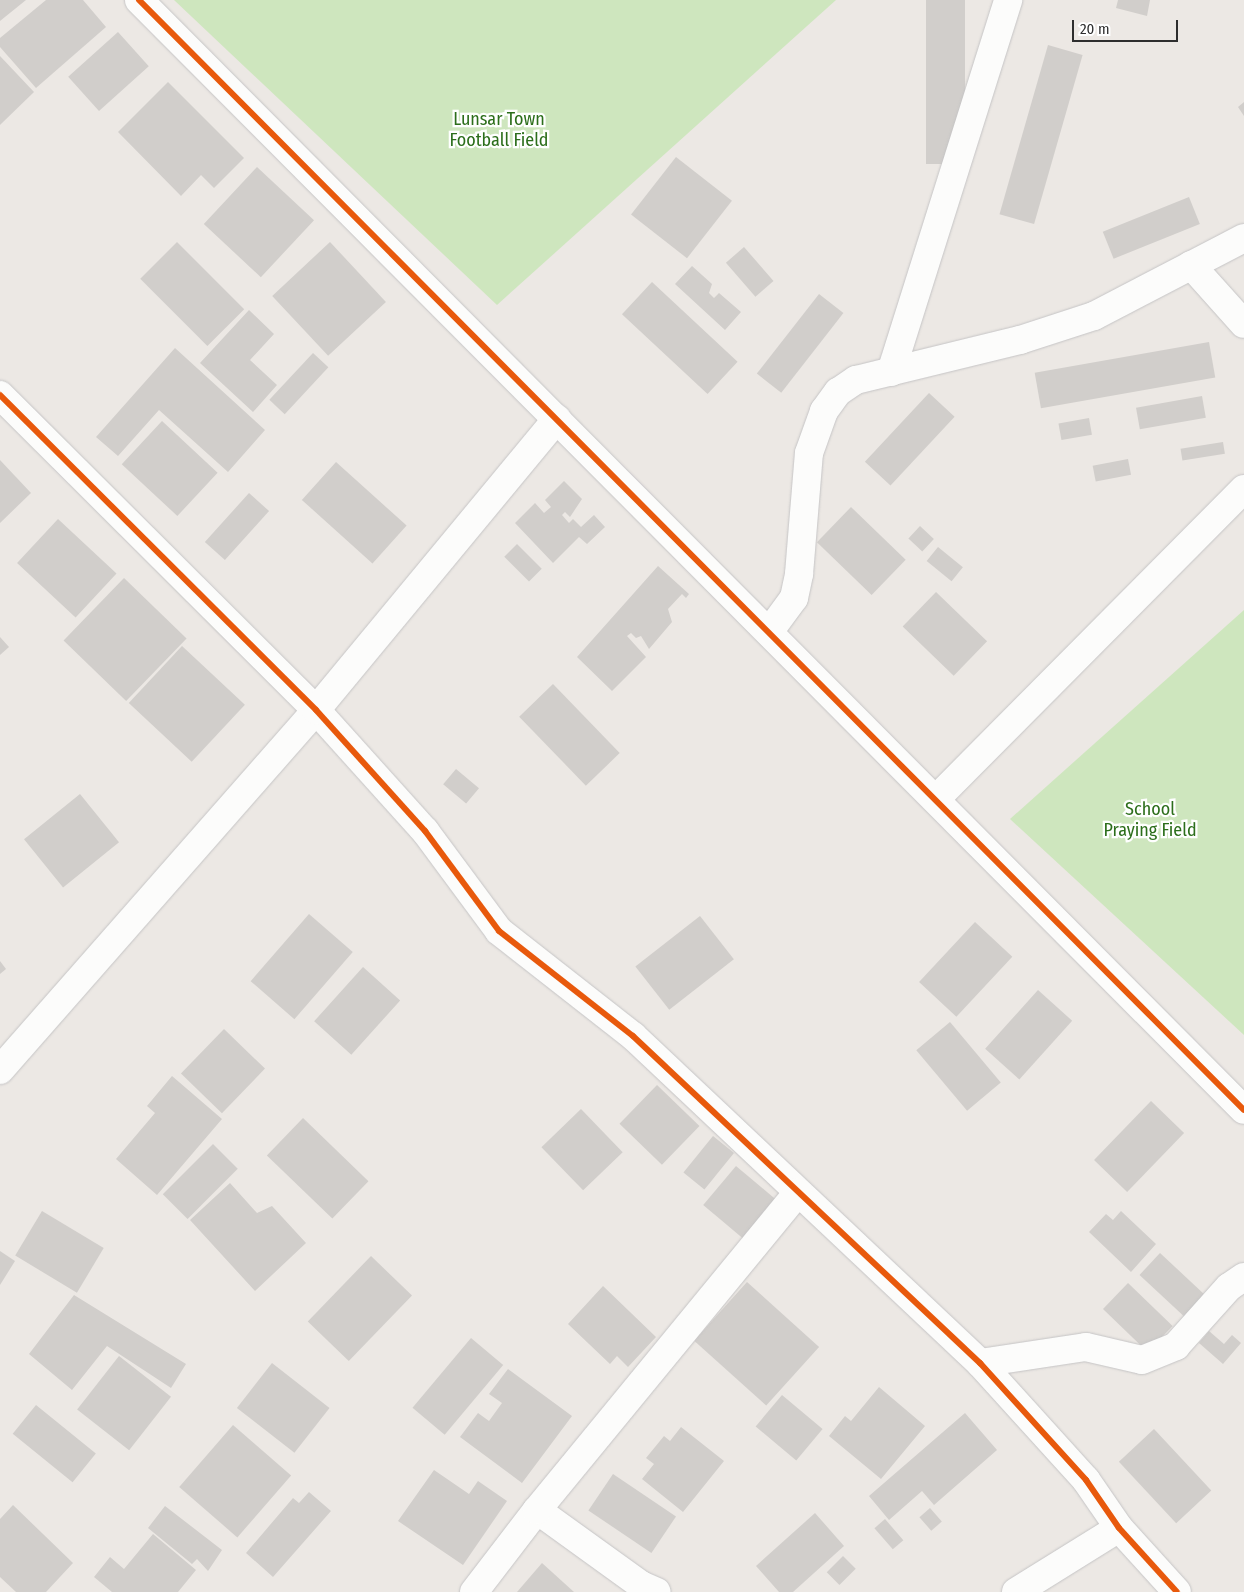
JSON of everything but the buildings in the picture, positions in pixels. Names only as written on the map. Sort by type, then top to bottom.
[{"type":"street","points":[[139,0],[1244,1110]]},
{"type":"street","points":[[891,372],[1008,0]]},
{"type":"street","points":[[769,632],[794,598],[800,574],[809,453],[824,411],[838,392],[856,380],[1020,340],[1094,316],[1244,238]]},
{"type":"street","points":[[1191,265],[1244,324]]},
{"type":"street","points":[[0,395],[316,710],[426,831],[499,931],[633,1036],[980,1363],[1086,1480],[1118,1528],[1177,1592]]},
{"type":"street","points":[[0,1070],[316,710],[557,419]]},
{"type":"street","points":[[936,799],[1244,489]]},
{"type":"street","points":[[474,1592],[537,1510],[798,1192]]},
{"type":"street","points":[[980,1363],[1086,1347],[1142,1360],[1176,1346],[1229,1287],[1244,1277]]},
{"type":"street","points":[[537,1510],[641,1585],[657,1592]]},
{"type":"street","points":[[1016,1592],[1118,1528]]},
{"type":"green space","name":"Lunsar Town Football Field","points":[[174,0],[836,0],[497,305]]},
{"type":"green space","name":"School Praying Field","points":[[1244,610],[1244,1035],[1010,819]]},
{"type":"cycle path","points":[[139,0],[1244,1110]]},
{"type":"cycle path","points":[[0,395],[316,710],[425,831],[499,931],[633,1036],[980,1363],[1086,1480],[1119,1528],[1177,1592]]}]
